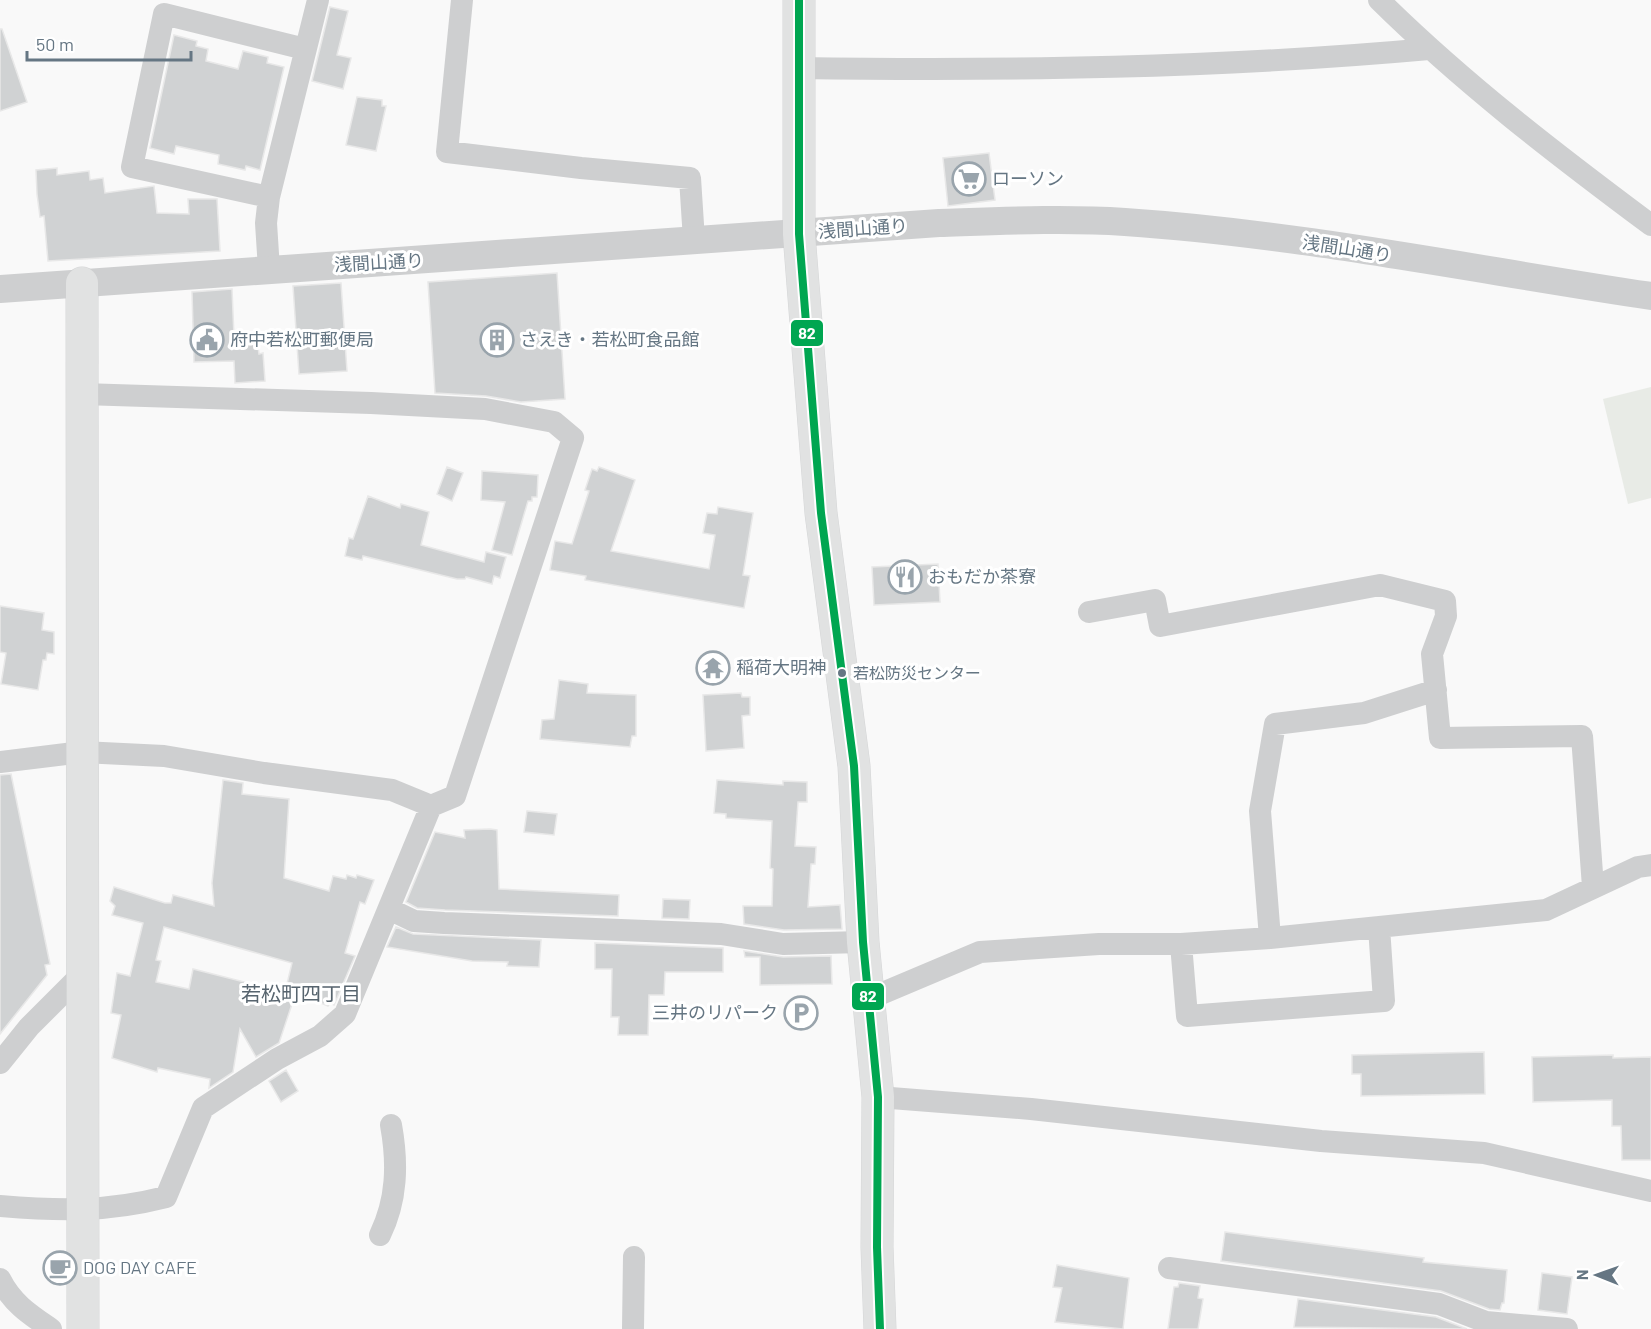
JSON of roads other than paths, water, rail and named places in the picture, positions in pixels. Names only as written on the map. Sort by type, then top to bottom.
[{"type":"main road","points":[[799,0],[799,234],[821,513],[854,766],[863,942],[871,998],[878,1097],[877,1247],[880,1329]]},
{"type":"main road","points":[[82,284],[82,1329]]},
{"type":"street","points":[[269,269],[266,223],[269,197],[318,0]]},
{"type":"street","points":[[462,0],[447,152],[690,178],[694,240]]},
{"type":"street","points":[[1379,0],[1429,49],[1568,163],[1651,225]]},
{"type":"street","points":[[269,197],[132,167],[164,14],[305,49]]},
{"type":"street","points":[[798,68],[1010,70],[1297,61],[1429,49]]},
{"type":"street","name":"浅間山通り","points":[[0,289],[1009,220],[1123,222],[1253,234],[1651,296]]},
{"type":"street","points":[[0,762],[82,752],[164,756],[264,773],[392,790],[431,806],[455,796],[573,438],[554,422],[484,409],[82,394]]},
{"type":"street","points":[[1089,612],[1155,600],[1160,626],[1380,585],[1445,601],[1446,616],[1432,654],[1440,738],[1582,736],[1593,887]]},
{"type":"street","points":[[1270,938],[1260,811],[1275,724],[1364,713],[1436,690]]},
{"type":"street","points":[[0,1206],[56,1210],[126,1207],[166,1197],[203,1108],[277,1059],[320,1036],[345,1014],[431,806]]},
{"type":"street","points":[[871,998],[980,952],[1099,944],[1181,944],[1270,938],[1546,910],[1638,867],[1651,865]]},
{"type":"street","points":[[389,909],[414,921],[721,934],[783,944],[863,942]]},
{"type":"street","points":[[1181,944],[1187,1016],[1372,1002],[1384,1000],[1379,927]]},
{"type":"street","points":[[0,1064],[35,1020],[83,973]]},
{"type":"street","points":[[878,1097],[1031,1109],[1321,1141],[1484,1153],[1651,1191]]},
{"type":"street","points":[[380,1235],[390,1214],[397,1160],[392,1125]]},
{"type":"street","points":[[633,1329],[634,1257]]},
{"type":"street","points":[[1169,1268],[1439,1304],[1486,1322],[1567,1329]]},
{"type":"street","points":[[0,1279],[9,1295],[21,1308],[51,1329]]},
{"type":"place","name":"ローソン","points":[[969,179]]},
{"type":"place","name":"府中若松町郵便局","points":[[207,340]]},
{"type":"place","name":"さえき・若松町食品館","points":[[497,340]]},
{"type":"place","name":"おもだか茶寮","points":[[905,577]]},
{"type":"place","name":"稲荷大明神","points":[[713,668]]},
{"type":"place","name":"若松防災センター","points":[[842,673]]},
{"type":"place","name":"三井のリパーク","points":[[801,1013]]},
{"type":"place","name":"DOG DAY CAFE","points":[[60,1268]]},
{"type":"district","name":"若松町四丁目","points":[[301,994]]}]
